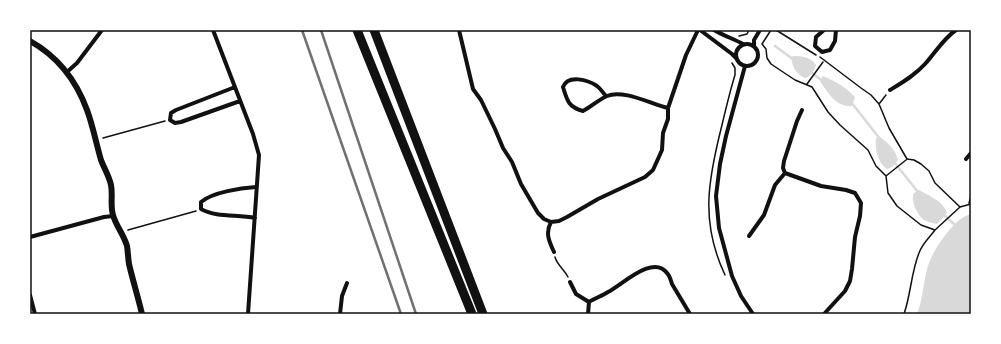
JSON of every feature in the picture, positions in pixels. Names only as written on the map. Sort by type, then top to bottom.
[{"type":"highway","points":[[357,30],[472,314]]},
{"type":"highway","points":[[374,30],[483,314]]},
{"type":"street","points":[[67,72],[77,63],[102,30]]},
{"type":"street","points":[[213,30],[253,134],[259,155],[248,314]]},
{"type":"street","points":[[459,30],[473,89],[481,100],[496,129],[503,148],[512,162],[521,184],[538,213],[544,219],[551,222],[559,221],[567,217],[598,199],[645,177],[653,170],[662,150],[663,133],[668,119],[668,108],[686,55],[699,30],[732,54],[739,63],[745,66],[753,65],[758,60],[758,52],[754,46],[754,40],[760,30]]},
{"type":"street","points":[[714,30],[743,44],[754,46]]},
{"type":"street","points":[[824,30],[816,37],[815,46],[822,52],[830,50],[835,41],[836,30]]},
{"type":"street","points":[[890,90],[911,77],[925,65],[950,34],[956,30]]},
{"type":"street","points":[[30,41],[53,57],[67,72],[78,90],[87,110],[101,161],[109,176],[112,189],[111,204],[113,216],[122,232],[127,246],[142,314]]},
{"type":"street","points":[[737,60],[737,50],[743,44]]},
{"type":"street","points":[[745,66],[726,136],[720,164],[716,196],[719,228],[732,276],[741,296],[753,313]]},
{"type":"street","points":[[606,96],[598,86],[578,80],[568,80],[563,87],[568,102],[574,109],[583,111],[606,96],[616,94],[625,95],[668,108]]},
{"type":"street","points":[[235,86],[176,110],[171,113],[170,120],[175,124],[240,101]]},
{"type":"street","points":[[785,173],[783,168],[784,161],[802,110]]},
{"type":"street","points":[[966,159],[971,153]]},
{"type":"street","points":[[749,236],[764,215],[775,185],[785,173]]},
{"type":"street","points":[[785,173],[821,186],[855,193],[861,203],[850,281],[845,291],[824,314]]},
{"type":"street","points":[[255,218],[209,213],[201,209],[201,202],[207,197],[257,187]]},
{"type":"street","points":[[30,237],[104,217],[113,216]]},
{"type":"street","points":[[551,222],[547,233],[554,252]]},
{"type":"street","points":[[588,314],[589,302],[596,297],[609,292],[619,284],[649,267],[657,266],[667,272],[690,314]]},
{"type":"street","points":[[570,282],[576,294],[589,302]]},
{"type":"street","points":[[340,314],[342,296],[347,283]]},
{"type":"street","points":[[30,295],[35,314]]},
{"type":"path","points":[[739,36],[747,34],[749,30]]},
{"type":"path","points":[[770,30],[762,44],[766,50],[767,58],[772,64],[795,80],[812,87],[828,112],[868,150],[876,166],[886,176],[888,193],[897,206],[921,225],[935,230]]},
{"type":"path","points":[[776,30],[819,57],[871,95],[879,104],[889,128],[907,159]]},
{"type":"path","points":[[807,84],[824,61]]},
{"type":"path","points":[[879,104],[890,90]]},
{"type":"path","points":[[96,140],[170,120]]},
{"type":"path","points":[[886,176],[907,159],[914,160],[929,171],[935,184],[960,207]]},
{"type":"path","points":[[904,314],[908,303],[912,273],[919,252],[935,230],[943,222],[960,207],[970,203],[971,196]]},
{"type":"path","points":[[122,232],[190,214],[201,209]]},
{"type":"path","points":[[554,252],[557,262],[564,269],[570,282]]},
{"type":"shaded area","points":[[793,56],[800,56],[814,62],[816,65],[811,75],[805,78],[797,73],[791,58]]},
{"type":"shaded area","points":[[823,76],[848,90],[855,97],[852,106],[847,106],[837,102],[833,98],[820,81]]},
{"type":"shaded area","points":[[880,137],[894,150],[898,160],[892,167],[887,169],[881,163],[876,151],[876,138]]},
{"type":"shaded area","points":[[919,190],[939,202],[945,208],[947,212],[937,224],[924,220],[917,211],[913,196],[914,193]]},
{"type":"shaded area","points":[[971,214],[971,314],[917,314],[931,257],[943,238],[953,226],[965,216]]},
{"type":"waterway","points":[[775,46],[794,60]]},
{"type":"waterway","points":[[812,73],[823,81]]},
{"type":"waterway","points":[[851,102],[880,139]]},
{"type":"waterway","points":[[894,162],[918,192]]},
{"type":"waterway","points":[[943,214],[955,225]]},
{"type":"railway","points":[[302,30],[401,314]]},
{"type":"railway","points":[[321,30],[416,314]]}]
